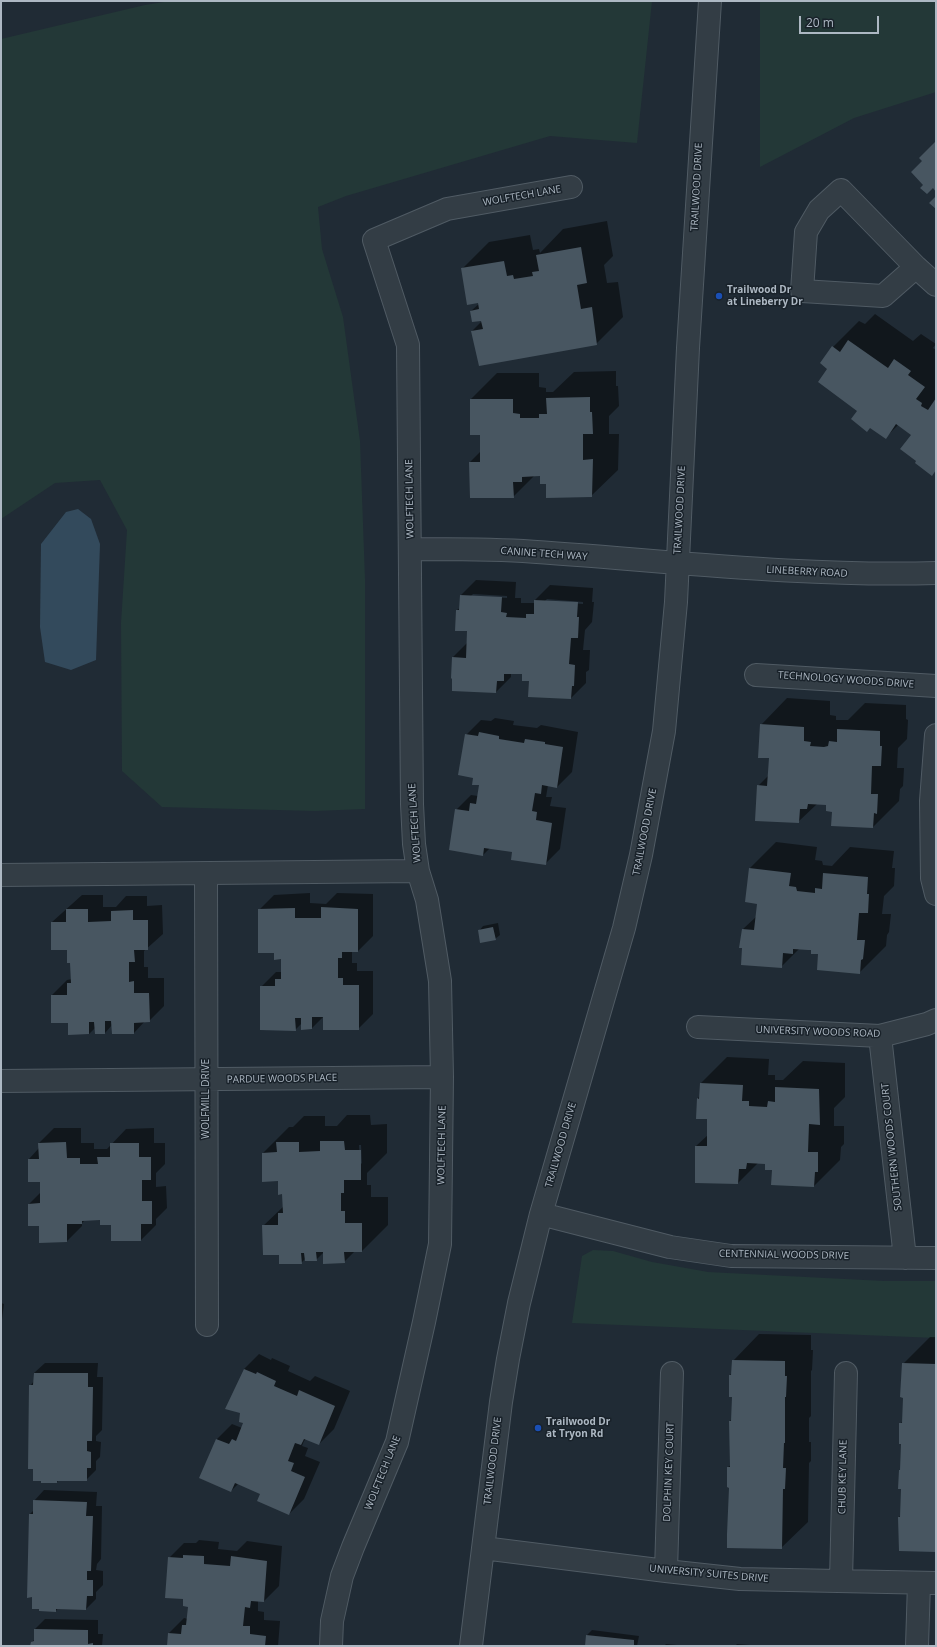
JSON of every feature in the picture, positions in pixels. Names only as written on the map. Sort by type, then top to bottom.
[{"type":"street","name":"TRAILWOOD DRIVE","points":[[471,1646],[493,1458],[508,1359],[519,1303],[541,1214],[624,928],[641,855],[664,731],[678,563],[700,132],[710,1]]},
{"type":"street","name":"WOLFTECH LANE","points":[[331,1646],[332,1621],[342,1576],[397,1442],[426,1315],[440,1244],[442,1077],[440,981],[427,900],[418,871],[414,844],[412,804],[411,549],[408,345],[374,240],[447,209],[571,187]]},
{"type":"street","points":[[916,267],[883,296],[802,291],[806,232],[819,210],[841,190],[916,267],[936,285]]},
{"type":"street","name":"CANINE TECH WAY","points":[[411,549],[522,551],[678,563]]},
{"type":"street","name":"LINEBERRY ROAD","points":[[678,563],[835,574],[878,575],[936,573]]},
{"type":"street","name":"TECHNOLOGY WOODS DRIVE","points":[[756,675],[936,686]]},
{"type":"street","points":[[936,735],[932,878],[936,894]]},
{"type":"street","points":[[1,875],[418,871]]},
{"type":"street","name":"WOLFMILL DRIVE","points":[[206,874],[206,1325]]},
{"type":"street","name":"UNIVERSITY WOODS ROAD","points":[[698,1028],[880,1036],[927,1024],[936,1020]]},
{"type":"street","name":"SOUTHERN WOODS COURT","points":[[880,1036],[905,1258]]},
{"type":"street","name":"PARDUE WOODS PLACE","points":[[1,1081],[442,1077]]},
{"type":"street","name":"CENTENNIAL WOODS DRIVE","points":[[541,1214],[670,1247],[731,1256],[936,1258]]},
{"type":"street","name":"DOLPHIN KEY COURT","points":[[666,1571],[672,1373]]},
{"type":"street","name":"CHUB KEY LANE","points":[[841,1581],[846,1373]]},
{"type":"street","name":"UNIVERSITY SUITES DRIVE","points":[[483,1548],[740,1579],[927,1583]]},
{"type":"street","points":[[917,1646],[927,1583]]},
{"type":"green space","points":[[170,1],[652,1],[637,143],[550,136],[346,196],[318,207],[322,249],[343,317],[360,441],[365,579],[365,809],[315,811],[162,807],[122,771],[121,623],[127,530],[100,480],[55,483],[1,519],[1,39],[145,5]]},
{"type":"green space","points":[[760,1],[936,1],[936,92],[854,118],[760,167]]},
{"type":"green space","points":[[593,1250],[613,1251],[652,1262],[708,1272],[884,1281],[936,1281],[936,1338],[572,1323],[582,1256]]},
{"type":"water","points":[[78,509],[91,519],[100,544],[96,660],[71,670],[45,662],[40,627],[41,544],[66,512]]},
{"type":"building","points":[[936,141],[936,192],[933,188],[927,194],[920,188],[923,185],[911,172],[922,161],[919,158]]},
{"type":"building","points":[[936,196],[936,209],[929,203]]},
{"type":"building","points":[[581,247],[587,283],[577,285],[581,309],[592,307],[597,345],[479,366],[471,331],[483,329],[481,321],[472,322],[470,311],[479,309],[478,303],[467,305],[461,268],[504,261],[507,276],[513,275],[514,279],[533,276],[532,272],[539,271],[536,255]]},
{"type":"building","points":[[848,340],[888,368],[894,359],[911,371],[908,375],[925,387],[916,399],[922,403],[921,406],[928,410],[936,398],[936,470],[932,476],[900,449],[911,435],[896,424],[886,439],[870,428],[867,432],[851,419],[857,411],[818,382],[827,369],[820,363],[832,346],[840,352]]},
{"type":"building","points":[[590,397],[590,412],[592,412],[593,434],[583,434],[583,460],[593,459],[592,497],[546,498],[546,484],[540,484],[540,476],[522,477],[522,482],[513,482],[514,498],[470,498],[469,462],[480,462],[480,435],[470,435],[470,399],[513,399],[513,413],[520,414],[520,418],[539,418],[539,414],[547,414],[546,398]]},
{"type":"building","points":[[460,595],[502,597],[501,612],[507,613],[506,617],[526,618],[526,614],[534,614],[534,600],[578,602],[578,638],[571,638],[569,664],[575,665],[574,686],[572,686],[571,699],[528,697],[529,681],[522,681],[522,674],[504,674],[504,681],[497,681],[496,693],[452,691],[452,657],[466,658],[467,631],[455,631],[456,610],[459,610]]},
{"type":"building","points":[[760,724],[804,727],[804,741],[811,742],[810,746],[824,747],[828,746],[829,741],[837,742],[837,729],[880,731],[880,746],[882,746],[881,766],[872,766],[871,794],[878,794],[877,814],[874,813],[873,828],[831,826],[832,812],[826,811],[826,805],[808,804],[807,809],[800,809],[799,823],[755,821],[757,785],[767,786],[769,758],[758,758]]},
{"type":"building","points":[[479,732],[499,736],[499,739],[524,743],[525,739],[563,747],[557,788],[542,785],[541,794],[535,793],[532,811],[537,812],[536,820],[552,823],[546,865],[511,860],[512,852],[484,848],[483,856],[449,850],[455,809],[469,811],[470,803],[476,804],[479,785],[472,785],[473,778],[458,775],[465,734],[478,736]]},
{"type":"building","points":[[749,868],[791,873],[789,886],[796,887],[797,891],[815,893],[815,888],[822,889],[823,873],[868,877],[868,913],[859,913],[857,940],[865,940],[860,974],[817,970],[818,954],[811,954],[811,950],[793,949],[793,954],[783,953],[782,968],[741,965],[742,948],[739,948],[742,929],[754,930],[757,904],[745,902]]},
{"type":"building","points":[[321,907],[358,909],[358,952],[342,952],[342,958],[338,958],[338,978],[343,978],[343,985],[359,985],[359,1030],[323,1030],[323,1017],[312,1017],[312,1029],[301,1030],[301,1018],[295,1018],[296,1031],[260,1030],[260,986],[275,986],[275,979],[281,979],[281,959],[274,960],[274,953],[258,953],[258,909],[295,908],[295,918],[321,918]]},
{"type":"building","points":[[66,909],[88,909],[88,922],[111,921],[111,911],[133,910],[133,920],[148,920],[148,950],[134,950],[135,962],[129,962],[129,982],[134,981],[134,993],[149,993],[150,1022],[134,1023],[134,1034],[112,1034],[111,1021],[105,1021],[105,1034],[95,1034],[94,1022],[89,1022],[89,1034],[68,1035],[68,1023],[51,1023],[51,995],[67,995],[67,983],[71,983],[70,963],[67,963],[67,950],[51,950],[51,922],[66,922]]},
{"type":"building","points":[[493,927],[496,940],[480,943],[478,930]]},
{"type":"building","points":[[700,1083],[743,1085],[742,1101],[749,1101],[749,1106],[767,1107],[768,1101],[775,1102],[775,1087],[819,1089],[820,1125],[809,1124],[808,1152],[818,1152],[818,1172],[815,1172],[814,1187],[771,1185],[772,1170],[765,1170],[765,1164],[747,1163],[746,1169],[739,1169],[738,1184],[695,1183],[695,1146],[707,1146],[707,1119],[696,1119],[697,1098],[699,1099]]},
{"type":"building","points":[[320,1141],[344,1141],[345,1150],[361,1150],[361,1180],[344,1180],[344,1193],[341,1193],[341,1211],[345,1211],[345,1223],[362,1223],[362,1252],[344,1252],[345,1263],[323,1264],[323,1252],[316,1252],[317,1261],[305,1261],[304,1253],[301,1253],[302,1264],[279,1264],[279,1255],[263,1255],[262,1225],[278,1225],[278,1213],[283,1213],[282,1194],[278,1195],[278,1181],[262,1182],[262,1153],[277,1152],[276,1142],[299,1142],[299,1152],[320,1151]]},
{"type":"building","points":[[66,1142],[67,1158],[80,1158],[80,1164],[98,1164],[97,1157],[110,1157],[110,1143],[139,1143],[139,1157],[151,1157],[151,1180],[142,1180],[142,1201],[152,1201],[152,1224],[141,1224],[141,1241],[111,1241],[111,1225],[100,1225],[100,1220],[82,1221],[82,1224],[67,1224],[67,1242],[39,1243],[39,1226],[28,1226],[28,1204],[40,1203],[40,1182],[28,1182],[28,1159],[39,1159],[38,1143]]},
{"type":"building","points":[[732,1360],[785,1361],[785,1376],[787,1376],[783,1468],[786,1468],[785,1489],[783,1489],[782,1549],[727,1548],[729,1488],[727,1487],[727,1467],[730,1467],[729,1421],[731,1421],[732,1397],[729,1397],[729,1375],[731,1375]]},
{"type":"building","points":[[902,1363],[936,1364],[936,1552],[899,1551],[898,1517],[900,1517],[901,1489],[898,1489],[901,1444],[899,1444],[899,1423],[902,1423],[903,1398],[900,1397]]},
{"type":"building","points":[[244,1369],[256,1374],[257,1372],[276,1381],[274,1386],[297,1396],[299,1390],[335,1406],[319,1445],[304,1439],[301,1445],[295,1443],[288,1461],[294,1463],[291,1471],[305,1477],[289,1515],[257,1501],[260,1494],[235,1483],[231,1492],[199,1478],[216,1439],[229,1444],[232,1439],[236,1441],[243,1423],[239,1422],[240,1413],[225,1409]]},
{"type":"building","points":[[34,1373],[88,1373],[88,1387],[93,1387],[92,1441],[87,1441],[87,1451],[91,1452],[91,1468],[87,1468],[87,1481],[57,1481],[57,1483],[41,1483],[41,1481],[33,1481],[33,1469],[28,1469],[29,1385],[33,1385]]},
{"type":"building","points":[[33,1500],[87,1502],[86,1516],[93,1516],[91,1571],[87,1571],[87,1580],[93,1580],[93,1596],[87,1596],[86,1610],[56,1609],[56,1612],[32,1609],[32,1597],[27,1598],[29,1514],[33,1514]]},
{"type":"building","points":[[183,1555],[204,1556],[204,1564],[230,1566],[231,1556],[267,1561],[264,1602],[251,1601],[250,1608],[245,1607],[243,1626],[250,1626],[250,1634],[266,1636],[265,1646],[167,1646],[168,1633],[181,1634],[182,1625],[186,1625],[188,1607],[183,1606],[183,1599],[165,1598],[168,1557],[183,1558]]},
{"type":"building","points":[[34,1629],[88,1630],[88,1644],[93,1643],[93,1646],[30,1646],[31,1642],[34,1641]]},
{"type":"building","points":[[586,1635],[634,1640],[634,1646],[585,1646]]},
{"type":"place","name":"Trailwood Dr at Lineberry Dr","points":[[719,296]]},
{"type":"place","name":"Trailwood Dr at Tryon Rd","points":[[538,1428]]}]
